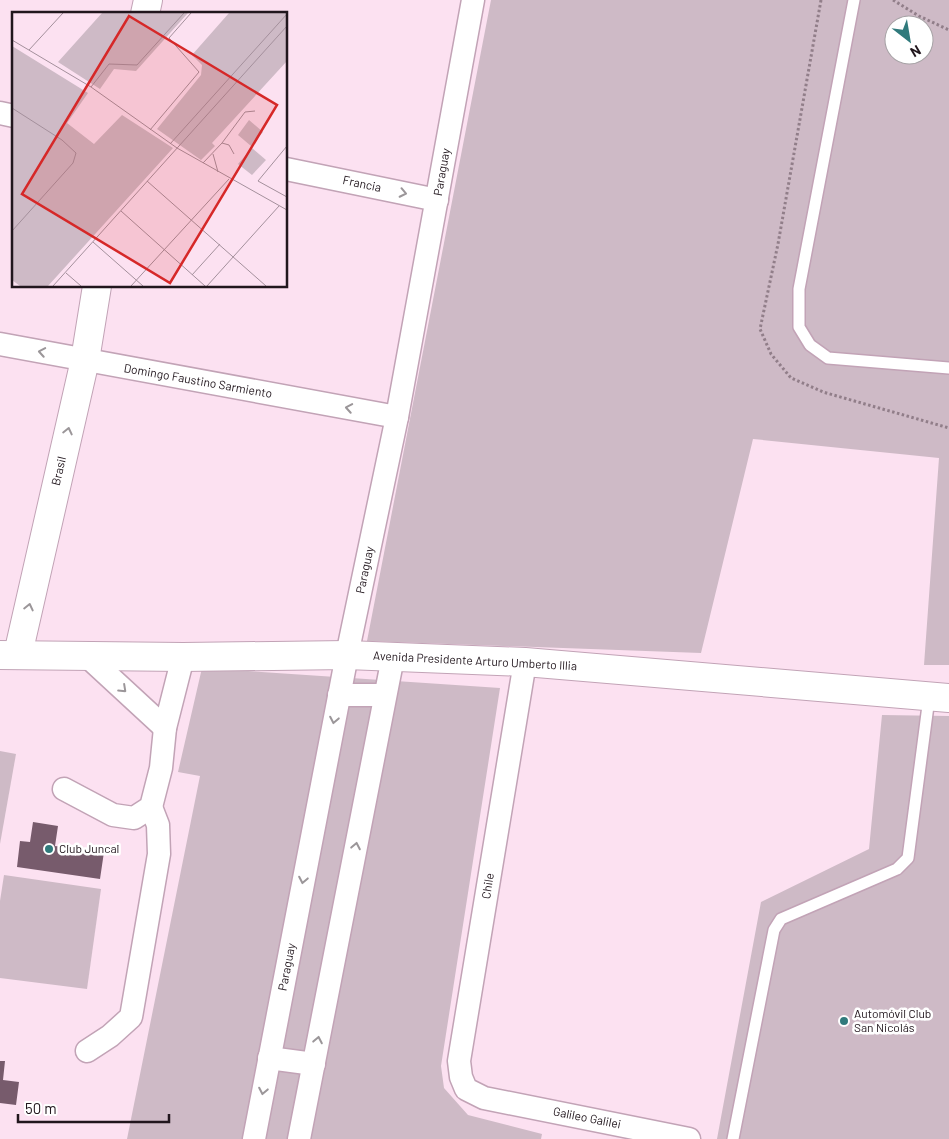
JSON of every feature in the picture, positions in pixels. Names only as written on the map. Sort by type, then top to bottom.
[{"type":"main road","name":"Brasil","points":[[9,654],[84,360],[97,288]]},
{"type":"main road","name":"Avenida Presidente Arturo Umberto Illia","points":[[9,654],[183,657],[347,655],[525,662],[939,698]]},
{"type":"street","name":"Paraguay","points":[[254,1139],[339,694],[397,417],[473,0]]},
{"type":"street","name":"Francia","points":[[288,168],[437,200]]},
{"type":"street","name":"Domingo Faustino Sarmiento","points":[[0,344],[397,417]]},
{"type":"street","points":[[87,656],[165,728]]},
{"type":"street","points":[[87,1051],[110,1036],[131,1017],[160,854],[158,825],[151,807],[161,768],[165,728],[183,657]]},
{"type":"street","points":[[299,1139],[393,657]]},
{"type":"street","name":"Chile","points":[[484,1098],[466,1090],[460,1077],[459,1061],[525,662]]},
{"type":"street","points":[[339,694],[385,695]]},
{"type":"street","points":[[64,789],[113,815],[134,818],[151,807]]},
{"type":"street","points":[[269,1058],[314,1064]]},
{"type":"street","name":"Galileo Galilei","points":[[484,1098],[689,1139]]},
{"type":"lane","points":[[854,0],[799,289],[799,327],[810,345],[828,358],[949,368]]},
{"type":"lane","points":[[733,1139],[774,930],[781,919],[897,869],[908,858],[939,698]]},
{"type":"path","points":[[893,0],[949,30]]},
{"type":"shaded area","points":[[491,0],[949,0],[949,665],[924,665],[939,458],[753,439],[701,653],[367,641]]},
{"type":"shaded area","points":[[202,668],[500,688],[441,1066],[444,1088],[468,1115],[542,1134],[541,1139],[127,1139],[200,776],[178,772]]},
{"type":"shaded area","name":"Automóvil Club San Nicolás","points":[[882,715],[949,716],[949,1139],[717,1139],[761,902],[869,849]]},
{"type":"shaded area","points":[[0,751],[16,754],[0,844]]},
{"type":"shaded area","points":[[4,875],[101,889],[87,989],[0,978],[0,901]]},
{"type":"building","name":"Club Juncal","points":[[33,822],[58,826],[55,846],[104,852],[100,879],[17,867],[20,841],[30,842]]},
{"type":"building","points":[[0,1061],[5,1061],[3,1080],[19,1082],[16,1105],[0,1103]]},
{"type":"place","name":"Club Juncal","points":[[49,849]]},
{"type":"place","name":"Automóvil Club San Nicolás","points":[[844,1021]]}]
